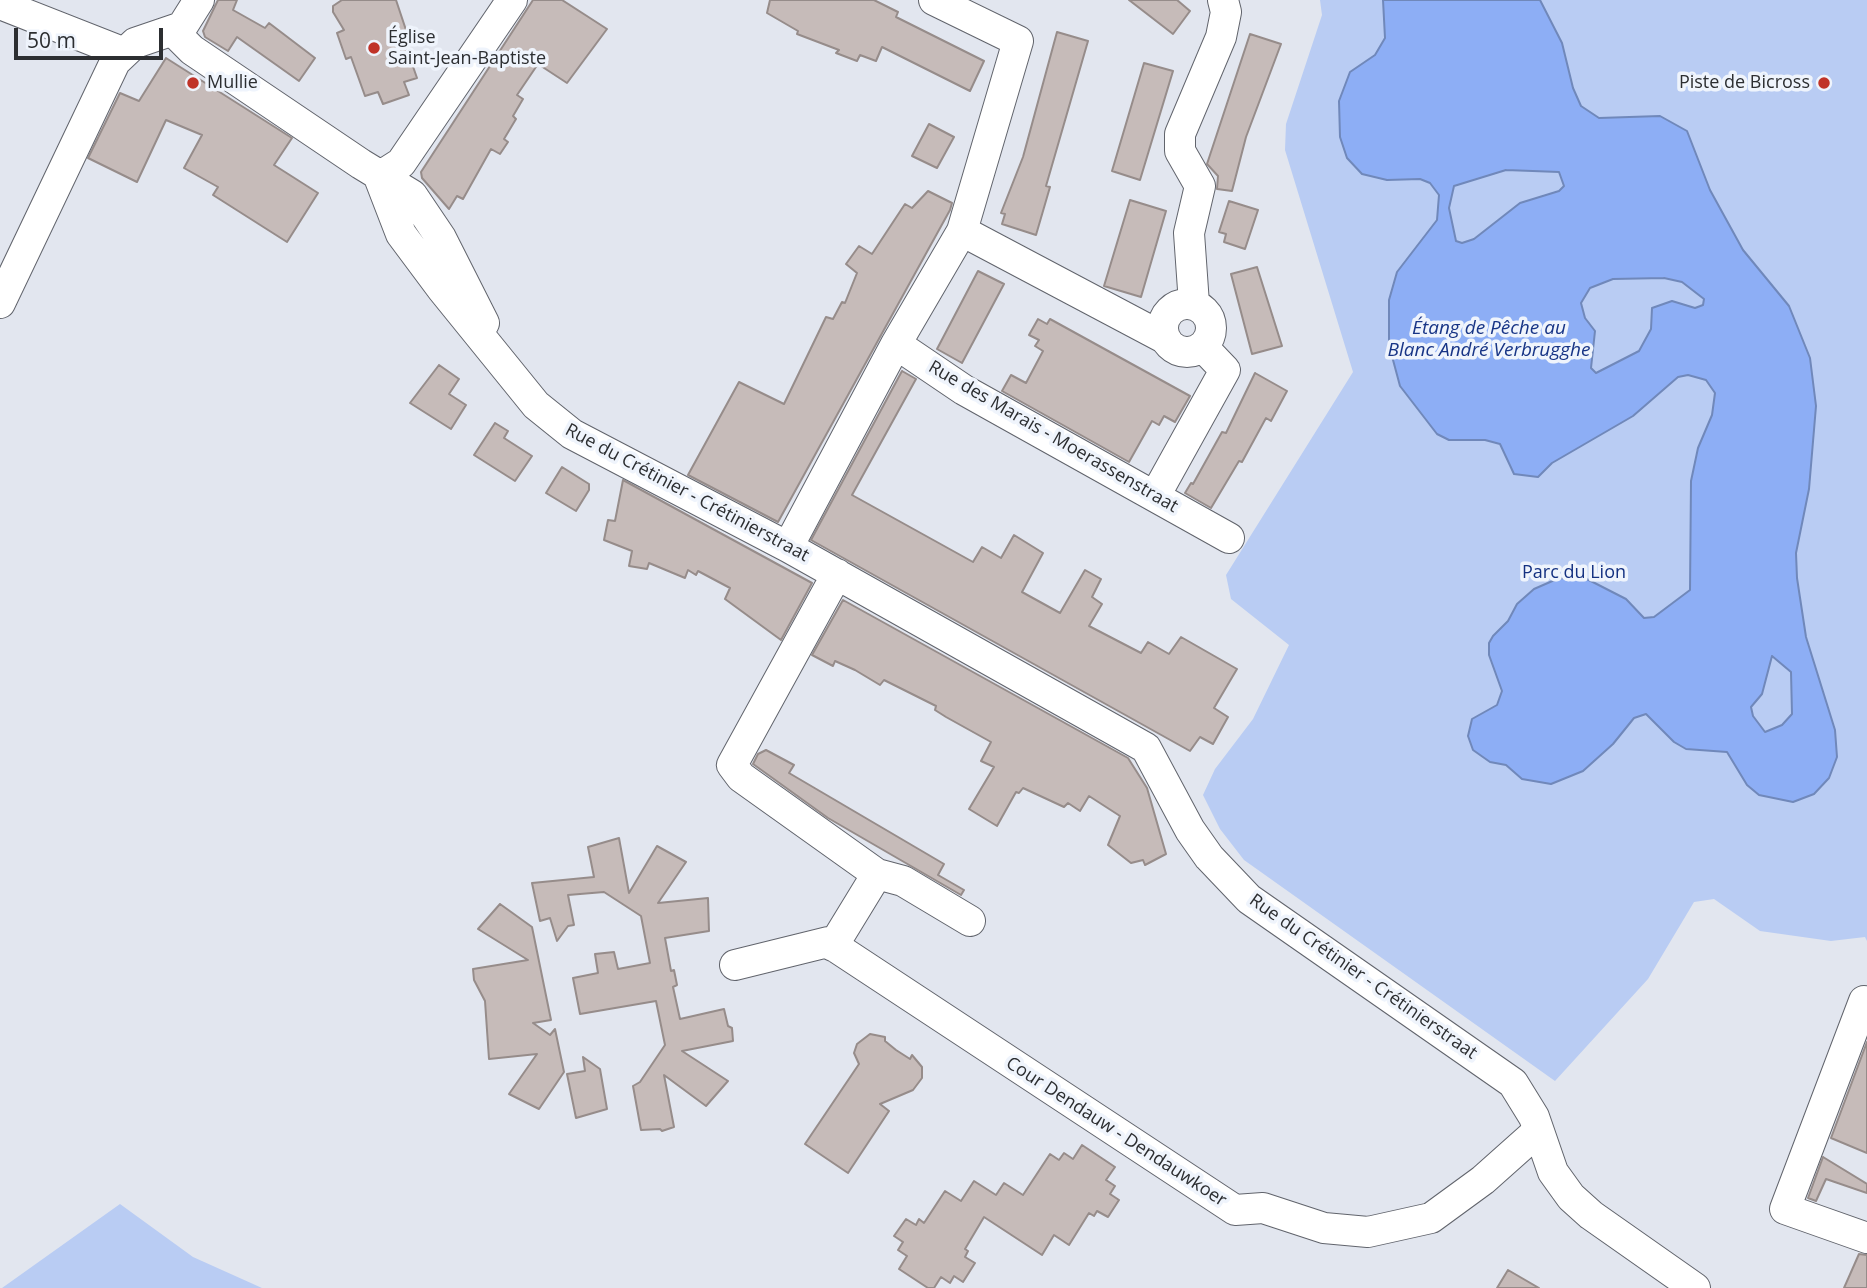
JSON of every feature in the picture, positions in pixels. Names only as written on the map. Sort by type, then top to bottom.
[{"type":"street","points":[[3,291],[110,71],[122,52],[135,43],[173,31],[185,24],[199,0]]},
{"type":"street","points":[[379,177],[401,163],[512,0]]},
{"type":"street","points":[[788,547],[896,344],[962,232],[1018,41],[934,0]]},
{"type":"street","points":[[1194,304],[1189,233],[1200,186],[1180,151],[1180,134],[1221,37],[1226,12],[1223,0]]},
{"type":"street","points":[[0,4],[122,52]]},
{"type":"street","name":"Rue du Crétinier - Crétinierstraat","points":[[173,31],[192,50],[379,177],[412,195],[441,237],[511,376],[536,405],[572,434],[788,547],[1146,748],[1189,830],[1209,857],[1249,899],[1505,1077],[1525,1099],[1549,1164],[1571,1197],[1591,1215],[1695,1288]]},
{"type":"street","points":[[962,232],[1164,338],[1172,348],[1188,353],[1203,347],[1210,338],[1210,320],[1203,309],[1194,304],[1179,304],[1168,312],[1162,322],[1164,338]]},
{"type":"street","name":"Rue des Marais - Moerassenstraat","points":[[896,344],[964,390],[1229,538]]},
{"type":"street","points":[[1155,496],[1225,370],[1203,347]]},
{"type":"street","points":[[837,574],[732,765],[741,777],[877,874],[903,881],[970,921]]},
{"type":"street","points":[[735,965],[828,942],[833,946],[877,874]]},
{"type":"street","name":"Cour Dendauw - Dendauwkoer","points":[[833,946],[1236,1210],[1263,1208],[1324,1228],[1368,1232],[1431,1218],[1483,1180],[1538,1131]]},
{"type":"street","points":[[1864,1002],[1785,1209],[1867,1238]]},
{"type":"green space","name":"Parc du Lion","points":[[1320,0],[1867,0],[1867,941],[1865,937],[1831,941],[1760,931],[1714,899],[1694,902],[1648,979],[1555,1081],[1244,860],[1220,829],[1203,795],[1215,769],[1253,719],[1289,645],[1231,599],[1226,575],[1353,372],[1285,150],[1286,124],[1322,15]]},
{"type":"green space","points":[[120,1204],[193,1257],[262,1288],[2,1288]]},
{"type":"water","name":"Étang de Pêche au Blanc André Verbrugghe","points":[[1383,0],[1540,0],[1562,43],[1573,88],[1581,106],[1599,118],[1660,116],[1687,131],[1710,190],[1743,250],[1789,306],[1810,358],[1816,406],[1809,489],[1796,553],[1797,578],[1806,637],[1835,730],[1837,757],[1829,778],[1814,794],[1793,802],[1759,795],[1747,785],[1727,752],[1686,749],[1674,742],[1646,714],[1634,718],[1613,744],[1583,771],[1551,784],[1522,779],[1506,765],[1490,762],[1473,750],[1468,736],[1472,719],[1497,705],[1502,691],[1489,655],[1489,643],[1508,621],[1517,604],[1534,589],[1557,579],[1581,576],[1626,599],[1644,618],[1654,617],[1690,590],[1691,481],[1698,448],[1712,415],[1715,393],[1706,380],[1688,375],[1678,377],[1633,416],[1552,463],[1538,477],[1514,474],[1500,444],[1485,440],[1449,440],[1437,434],[1400,386],[1389,345],[1389,300],[1397,272],[1437,220],[1439,195],[1430,183],[1420,179],[1387,180],[1362,174],[1347,158],[1340,137],[1339,101],[1350,72],[1375,55],[1385,38]],"holes":[[[1506,170],[1559,172],[1564,186],[1559,191],[1520,203],[1474,239],[1462,243],[1456,241],[1449,208],[1454,186]],[[1664,278],[1682,282],[1704,299],[1703,305],[1695,308],[1672,301],[1652,308],[1651,329],[1639,351],[1596,373],[1591,368],[1595,331],[1585,318],[1581,303],[1590,288],[1613,279]],[[1772,656],[1791,672],[1792,714],[1782,725],[1765,732],[1753,716],[1751,707],[1762,694]]]},
{"type":"building","points":[[218,0],[237,0],[233,10],[265,28],[269,23],[315,58],[299,81],[237,37],[228,51],[205,37],[203,31]]},
{"type":"building","name":"Église Saint-Jean-Baptiste","points":[[342,0],[396,0],[408,36],[403,38],[417,78],[404,82],[409,95],[383,104],[378,92],[365,96],[351,57],[346,59],[337,33],[344,30],[333,12],[333,6]]},
{"type":"building","points":[[533,0],[562,0],[607,29],[567,83],[538,64],[517,95],[523,99],[513,116],[516,119],[504,139],[508,142],[500,154],[491,149],[463,199],[457,196],[449,209],[422,178],[421,172]]},
{"type":"building","points":[[770,0],[874,0],[898,12],[896,17],[984,61],[970,91],[882,47],[876,61],[860,55],[857,61],[836,53],[839,50],[797,34],[798,31],[767,13]]},
{"type":"building","points":[[1129,0],[1177,0],[1190,11],[1173,34]]},
{"type":"building","points":[[1057,32],[1088,41],[1046,186],[1050,187],[1036,235],[1002,224],[1005,214],[1001,213],[1023,157]]},
{"type":"building","points":[[1250,34],[1281,44],[1246,137],[1232,191],[1217,189],[1218,176],[1207,164]]},
{"type":"building","points":[[166,58],[292,138],[274,165],[318,193],[287,242],[213,195],[218,187],[184,168],[202,135],[166,120],[137,182],[88,158],[120,93],[139,101]]},
{"type":"building","points":[[1144,63],[1173,71],[1140,180],[1112,171]]},
{"type":"building","points":[[929,124],[954,137],[937,168],[912,156]]},
{"type":"building","points":[[928,191],[952,203],[950,210],[778,522],[688,475],[739,382],[784,404],[826,317],[833,319],[842,302],[845,303],[857,273],[846,264],[859,246],[872,254],[905,204],[912,208]]},
{"type":"building","points":[[1130,200],[1166,211],[1141,297],[1104,286]]},
{"type":"building","points":[[1229,201],[1258,210],[1245,249],[1224,242],[1226,234],[1219,232]]},
{"type":"building","points":[[1257,267],[1282,346],[1252,354],[1231,274]]},
{"type":"building","points":[[978,271],[1004,284],[962,363],[937,349]]},
{"type":"building","points":[[1038,319],[1047,324],[1050,319],[1190,396],[1175,422],[1164,416],[1159,425],[1152,421],[1129,462],[1002,391],[1011,375],[1026,383],[1043,351],[1035,346],[1039,340],[1029,335]]},
{"type":"building","points":[[439,365],[459,379],[449,394],[466,405],[451,429],[410,403]]},
{"type":"building","points":[[902,371],[916,379],[852,495],[973,562],[982,547],[1001,558],[1014,535],[1043,553],[1022,592],[1060,613],[1085,570],[1101,579],[1092,597],[1102,604],[1089,626],[1141,653],[1148,642],[1169,654],[1181,637],[1237,669],[1214,708],[1228,717],[1213,744],[1200,737],[1190,751],[811,540]]},
{"type":"building","points":[[1255,373],[1287,391],[1271,421],[1266,418],[1242,462],[1239,461],[1211,508],[1185,493],[1191,483],[1193,484],[1222,432],[1226,433]]},
{"type":"building","points":[[495,423],[508,431],[504,438],[532,456],[515,481],[474,455]]},
{"type":"building","points":[[562,467],[589,484],[589,490],[576,511],[546,493]]},
{"type":"building","points":[[623,480],[812,583],[781,640],[725,599],[730,588],[698,571],[696,575],[688,570],[685,578],[649,563],[647,569],[629,566],[632,551],[604,540],[608,520],[615,521]]},
{"type":"building","points":[[843,600],[1128,758],[1147,788],[1166,854],[1145,865],[1143,860],[1131,863],[1108,845],[1120,816],[1089,796],[1080,811],[1068,803],[1064,807],[1023,788],[1019,793],[1016,792],[997,826],[969,809],[994,767],[981,761],[991,742],[935,710],[936,706],[884,680],[880,685],[835,661],[833,666],[812,655]]},
{"type":"building","points":[[766,750],[794,765],[789,773],[944,864],[938,875],[964,890],[961,895],[828,818],[753,764],[758,754]]},
{"type":"building","points":[[619,838],[629,893],[657,846],[686,862],[658,903],[708,898],[709,931],[665,938],[671,971],[674,970],[677,985],[673,987],[680,1019],[724,1009],[728,1026],[732,1028],[733,1041],[682,1051],[728,1081],[706,1106],[664,1075],[674,1127],[662,1131],[641,1130],[633,1086],[640,1082],[665,1045],[656,1001],[580,1014],[573,978],[598,973],[595,954],[614,952],[618,969],[650,963],[641,916],[604,892],[568,895],[574,925],[568,926],[557,941],[550,918],[540,921],[532,883],[594,877],[588,847]]},
{"type":"building","points":[[500,904],[532,927],[551,1020],[533,1023],[550,1035],[555,1029],[564,1072],[539,1109],[509,1094],[537,1054],[489,1059],[485,1001],[474,980],[473,969],[528,960],[478,929]]},
{"type":"building","points":[[870,1034],[885,1037],[885,1041],[910,1059],[912,1055],[922,1067],[922,1078],[913,1090],[880,1104],[889,1111],[848,1173],[805,1144],[859,1064],[854,1053],[857,1044]]},
{"type":"building","points":[[1867,1042],[1867,1153],[1831,1138]]},
{"type":"building","points":[[583,1057],[600,1069],[607,1109],[576,1118],[567,1074],[585,1071]]},
{"type":"building","points":[[1082,1145],[1115,1167],[1106,1180],[1115,1186],[1110,1194],[1119,1200],[1108,1217],[1097,1211],[1094,1216],[1089,1213],[1069,1245],[1054,1235],[1042,1255],[984,1217],[965,1249],[968,1251],[965,1257],[975,1263],[963,1282],[954,1276],[950,1283],[941,1277],[934,1288],[928,1288],[899,1269],[907,1256],[898,1250],[903,1242],[894,1236],[906,1219],[916,1225],[919,1219],[924,1223],[945,1191],[961,1201],[974,1181],[996,1195],[1004,1183],[1023,1195],[1050,1154],[1059,1160],[1064,1153],[1073,1159]]},
{"type":"building","points":[[1823,1157],[1867,1184],[1867,1193],[1826,1179],[1816,1201],[1808,1198]]},
{"type":"building","points":[[1859,1254],[1867,1255],[1867,1288],[1844,1288]]},
{"type":"building","points":[[1508,1270],[1539,1288],[1497,1288]]},
{"type":"place","name":"Église Saint-Jean-Baptiste","points":[[374,48]]},
{"type":"place","name":"Mullie","points":[[193,83]]},
{"type":"place","name":"Piste de Bicross","points":[[1824,83]]}]
